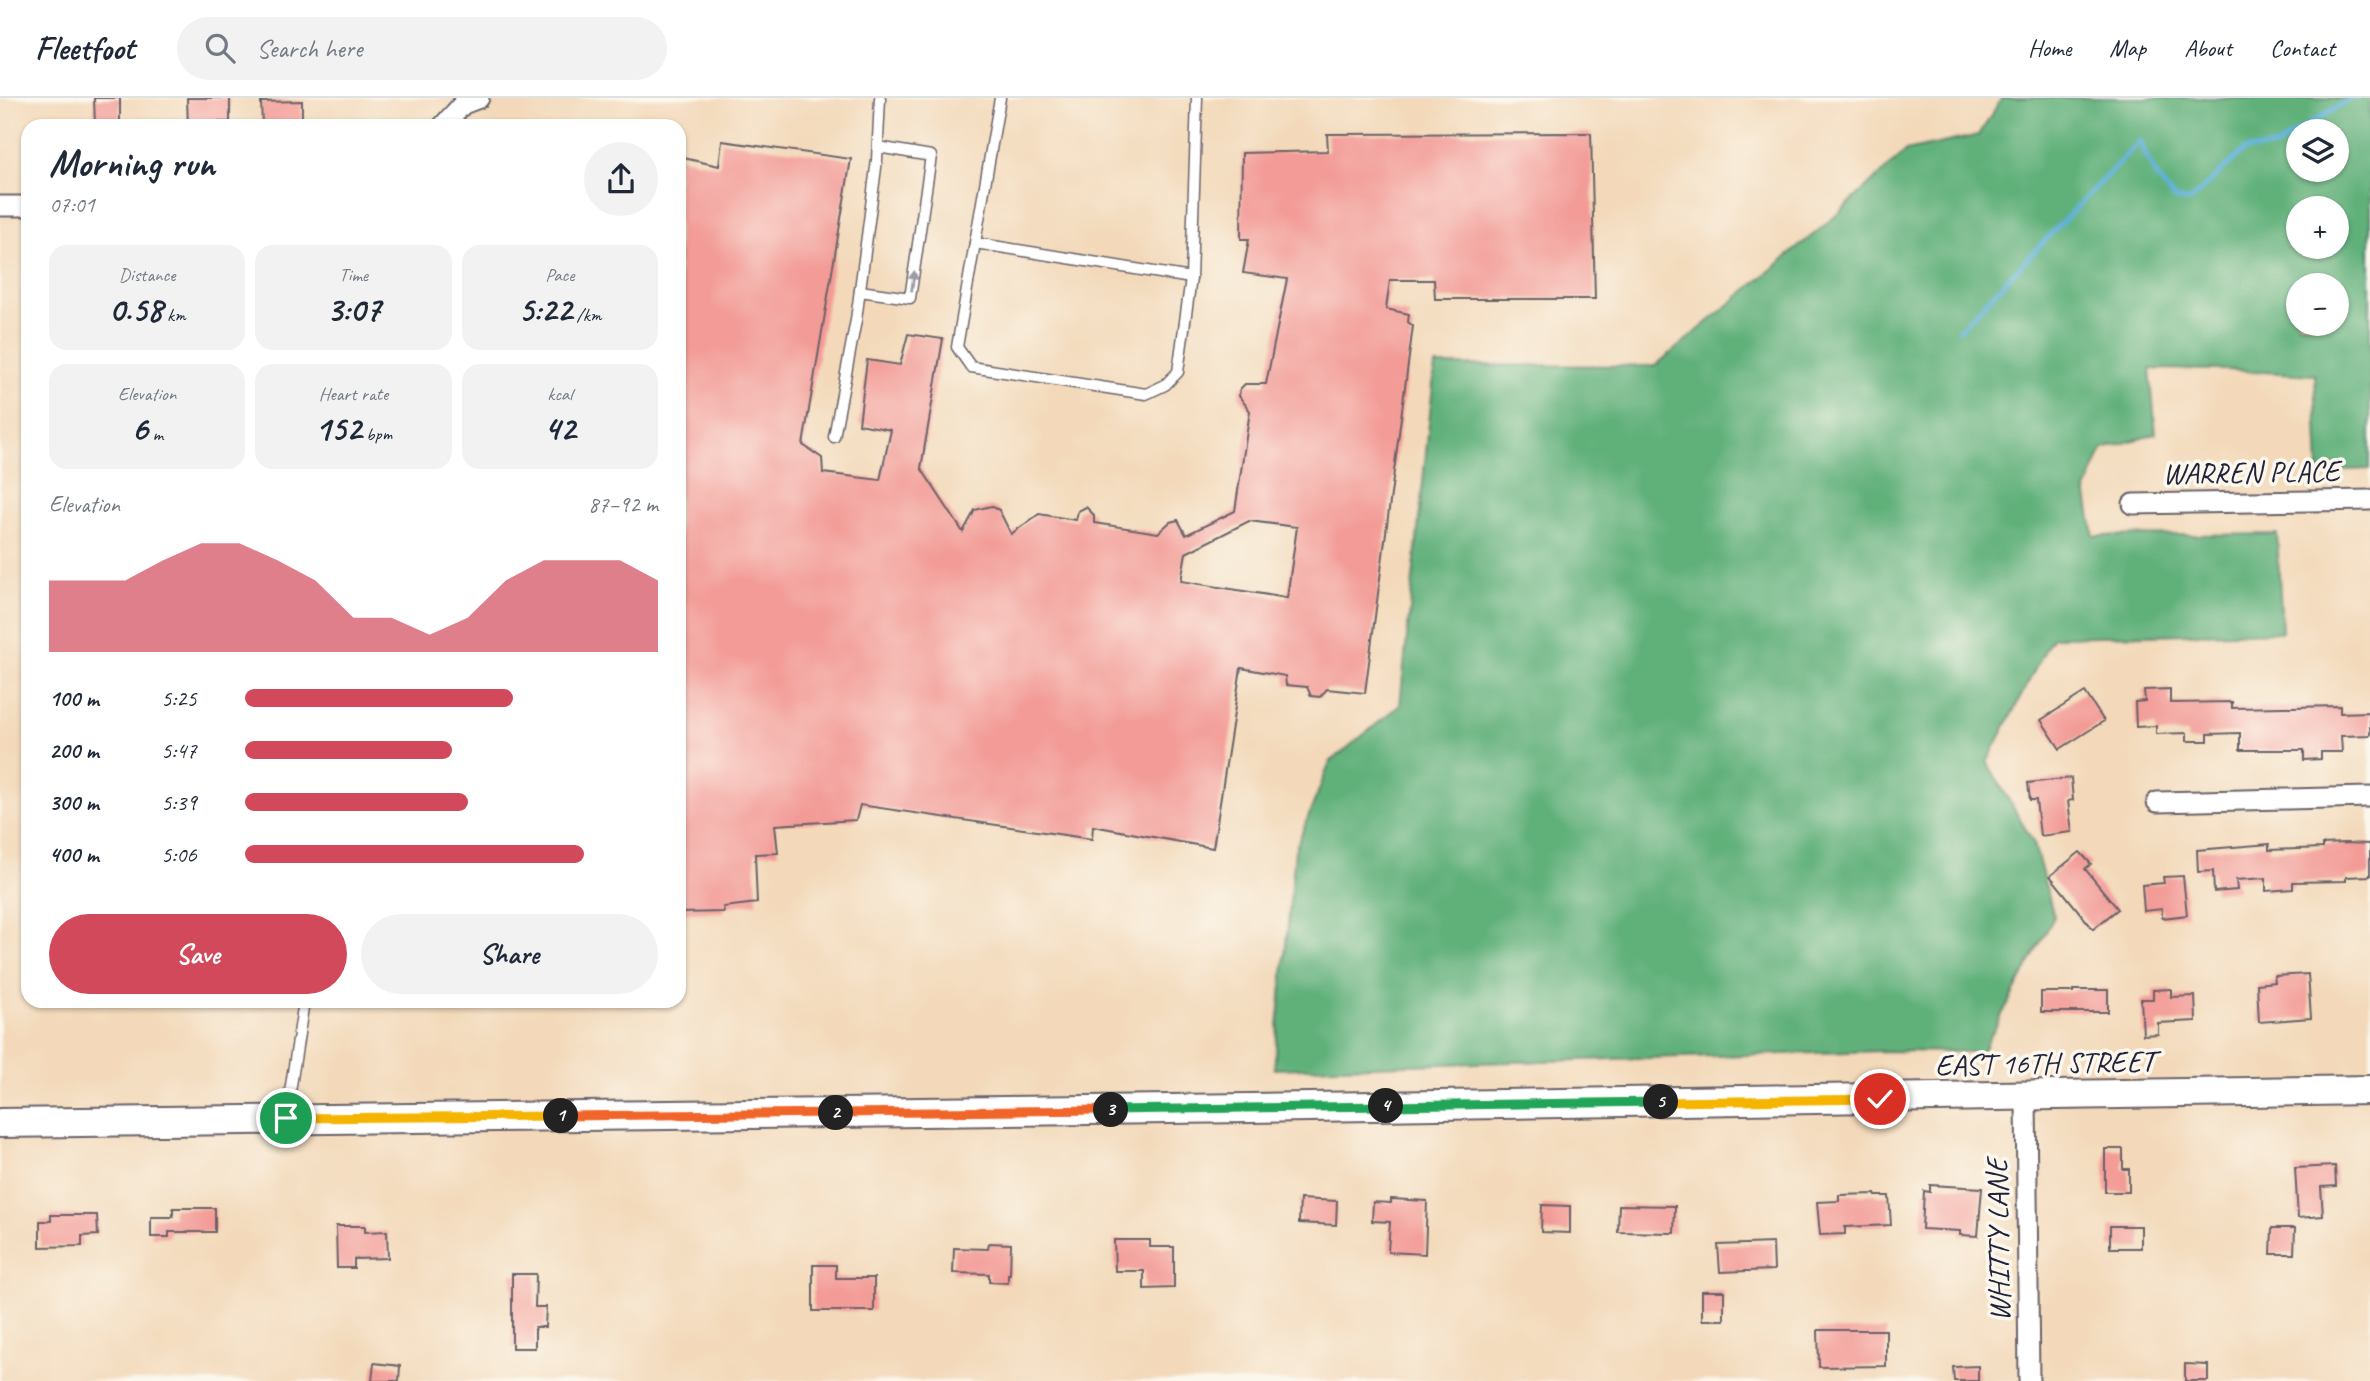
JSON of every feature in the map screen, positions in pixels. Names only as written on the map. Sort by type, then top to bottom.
[{"type":"street","points":[[449,119],[463,104],[478,98]]},
{"type":"street","points":[[0,206],[21,206]]},
{"type":"street","name":"WARREN PLACE","points":[[2133,504],[2370,500]]},
{"type":"street","points":[[2157,802],[2370,797]]},
{"type":"street","name":"EAST 16TH STREET","points":[[0,1123],[1197,1109],[2370,1090]]},
{"type":"street","name":"WHITTY LANE","points":[[2025,1097],[2029,1381]]},
{"type":"lane","points":[[834,437],[860,291],[878,147],[880,98]]},
{"type":"lane","points":[[1000,98],[957,347],[971,367],[1146,394],[1165,384],[1178,372],[1191,278],[1197,98]]},
{"type":"lane","points":[[860,291],[910,298],[931,156],[878,147]]},
{"type":"lane","points":[[975,243],[1191,278]]},
{"type":"lane","points":[[286,1118],[303,1008]]},
{"type":"green space","points":[[2002,98],[2370,98],[2370,469],[2319,471],[2315,375],[2150,369],[2156,434],[2103,449],[2086,490],[2094,536],[2277,534],[2282,632],[2053,637],[1987,762],[2034,844],[2054,917],[1982,1052],[1883,1051],[1274,1069],[1295,850],[1330,762],[1400,705],[1435,365],[1655,366],[1831,220],[1906,151],[1979,135]]},
{"type":"building","points":[[94,98],[120,98],[120,119],[95,119]]},
{"type":"building","points":[[187,98],[230,98],[230,119],[188,119]]},
{"type":"building","points":[[302,101],[302,119],[262,119],[261,102]]},
{"type":"building","points":[[1591,133],[1595,299],[1435,299],[1434,280],[1390,280],[1386,309],[1409,314],[1408,322],[1413,326],[1365,693],[1327,689],[1320,697],[1311,696],[1307,687],[1286,685],[1285,676],[1241,668],[1213,848],[1093,826],[1092,839],[860,805],[856,820],[775,825],[778,853],[755,854],[757,903],[723,907],[724,912],[686,913],[686,159],[719,166],[722,141],[851,159],[803,445],[822,458],[823,473],[880,480],[891,430],[859,424],[867,360],[900,365],[908,334],[943,339],[921,468],[963,532],[975,510],[991,506],[999,510],[1011,534],[1039,514],[1076,520],[1078,511],[1086,507],[1094,515],[1094,523],[1158,533],[1170,522],[1178,520],[1186,535],[1235,511],[1250,411],[1239,396],[1240,389],[1245,384],[1266,384],[1287,279],[1243,273],[1249,239],[1241,239],[1242,153],[1328,151],[1327,134]],"holes":[[[1249,521],[1297,527],[1287,598],[1181,581],[1186,553]]]},
{"type":"building","points":[[2170,689],[2170,703],[2232,702],[2232,708],[2340,706],[2340,713],[2370,712],[2370,735],[2341,736],[2342,752],[2321,752],[2321,759],[2304,760],[2304,750],[2240,750],[2240,733],[2208,734],[2208,741],[2187,741],[2187,733],[2156,734],[2156,726],[2136,727],[2135,702],[2145,701],[2144,690]]},
{"type":"building","points":[[2085,692],[2104,721],[2060,749],[2041,720]]},
{"type":"building","points":[[2071,778],[2073,800],[2068,801],[2072,832],[2040,836],[2036,800],[2030,800],[2028,783]]},
{"type":"building","points":[[2269,844],[2269,850],[2323,848],[2323,844],[2370,844],[2370,876],[2346,877],[2346,881],[2293,882],[2293,889],[2266,891],[2266,878],[2236,880],[2237,890],[2214,892],[2213,871],[2198,872],[2197,850]]},
{"type":"building","points":[[2080,852],[2091,864],[2085,869],[2118,909],[2093,929],[2050,876]]},
{"type":"building","points":[[2183,876],[2187,915],[2162,918],[2162,909],[2144,911],[2142,885],[2164,883],[2163,877]]},
{"type":"building","points":[[2308,974],[2311,1018],[2259,1022],[2257,984],[2275,982],[2274,976]]},
{"type":"building","points":[[2171,989],[2171,997],[2195,996],[2196,1021],[2158,1023],[2158,1034],[2143,1035],[2141,999],[2153,999],[2153,990]]},
{"type":"building","points":[[2108,990],[2108,1012],[2041,1012],[2041,992]]},
{"type":"building","points":[[2105,1149],[2123,1149],[2123,1169],[2129,1169],[2129,1192],[2105,1192]]},
{"type":"building","points":[[2335,1166],[2336,1186],[2321,1187],[2323,1216],[2298,1218],[2295,1168]]},
{"type":"building","points":[[1930,1185],[1982,1188],[1978,1236],[1960,1235],[1960,1231],[1922,1229],[1924,1191],[1930,1192]]},
{"type":"building","points":[[1839,1195],[1889,1196],[1891,1225],[1845,1227],[1845,1234],[1820,1235],[1817,1202],[1839,1201]]},
{"type":"building","points":[[1300,1199],[1337,1201],[1336,1225],[1299,1223]]},
{"type":"building","points":[[1391,1199],[1427,1201],[1425,1254],[1388,1252],[1390,1222],[1372,1221],[1373,1202],[1391,1203]]},
{"type":"building","points":[[1542,1205],[1570,1206],[1570,1233],[1541,1232]]},
{"type":"building","points":[[1619,1205],[1675,1206],[1674,1233],[1618,1232]]},
{"type":"building","points":[[173,1208],[215,1208],[215,1232],[169,1232],[169,1237],[151,1237],[151,1217],[173,1217]]},
{"type":"building","points":[[51,1215],[97,1215],[98,1235],[82,1236],[82,1246],[40,1247],[40,1221],[51,1221]]},
{"type":"building","points":[[336,1226],[365,1226],[365,1232],[387,1231],[388,1258],[354,1259],[354,1268],[337,1268]]},
{"type":"building","points":[[2110,1226],[2141,1226],[2141,1248],[2110,1248]]},
{"type":"building","points":[[2272,1228],[2295,1228],[2294,1254],[2271,1254]]},
{"type":"building","points":[[1114,1240],[1150,1240],[1150,1247],[1174,1247],[1174,1288],[1144,1289],[1144,1271],[1115,1271]]},
{"type":"building","points":[[989,1243],[1011,1244],[1008,1283],[989,1282],[989,1274],[953,1273],[954,1248],[988,1249]]},
{"type":"building","points":[[1773,1243],[1774,1270],[1720,1272],[1718,1245]]},
{"type":"building","points":[[813,1265],[836,1265],[836,1278],[874,1278],[874,1311],[813,1311]]},
{"type":"building","points":[[512,1274],[536,1274],[535,1307],[546,1307],[545,1327],[535,1327],[535,1348],[512,1348]]},
{"type":"building","points":[[1702,1291],[1724,1291],[1724,1320],[1702,1320]]},
{"type":"building","points":[[1818,1330],[1886,1330],[1886,1366],[1819,1367]]},
{"type":"building","points":[[374,1363],[400,1366],[399,1381],[372,1381]]},
{"type":"building","points":[[2185,1364],[2208,1365],[2208,1381],[2185,1381]]},
{"type":"building","points":[[1978,1366],[1978,1381],[1954,1381],[1953,1367]]},
{"type":"waterway","points":[[1959,330],[2140,141],[2154,172],[2168,192],[2174,199],[2190,201],[2244,150],[2276,147],[2297,131],[2352,98],[2357,98]]},
{"type":"route","points":[[286,1118],[1880,1099]]}]
